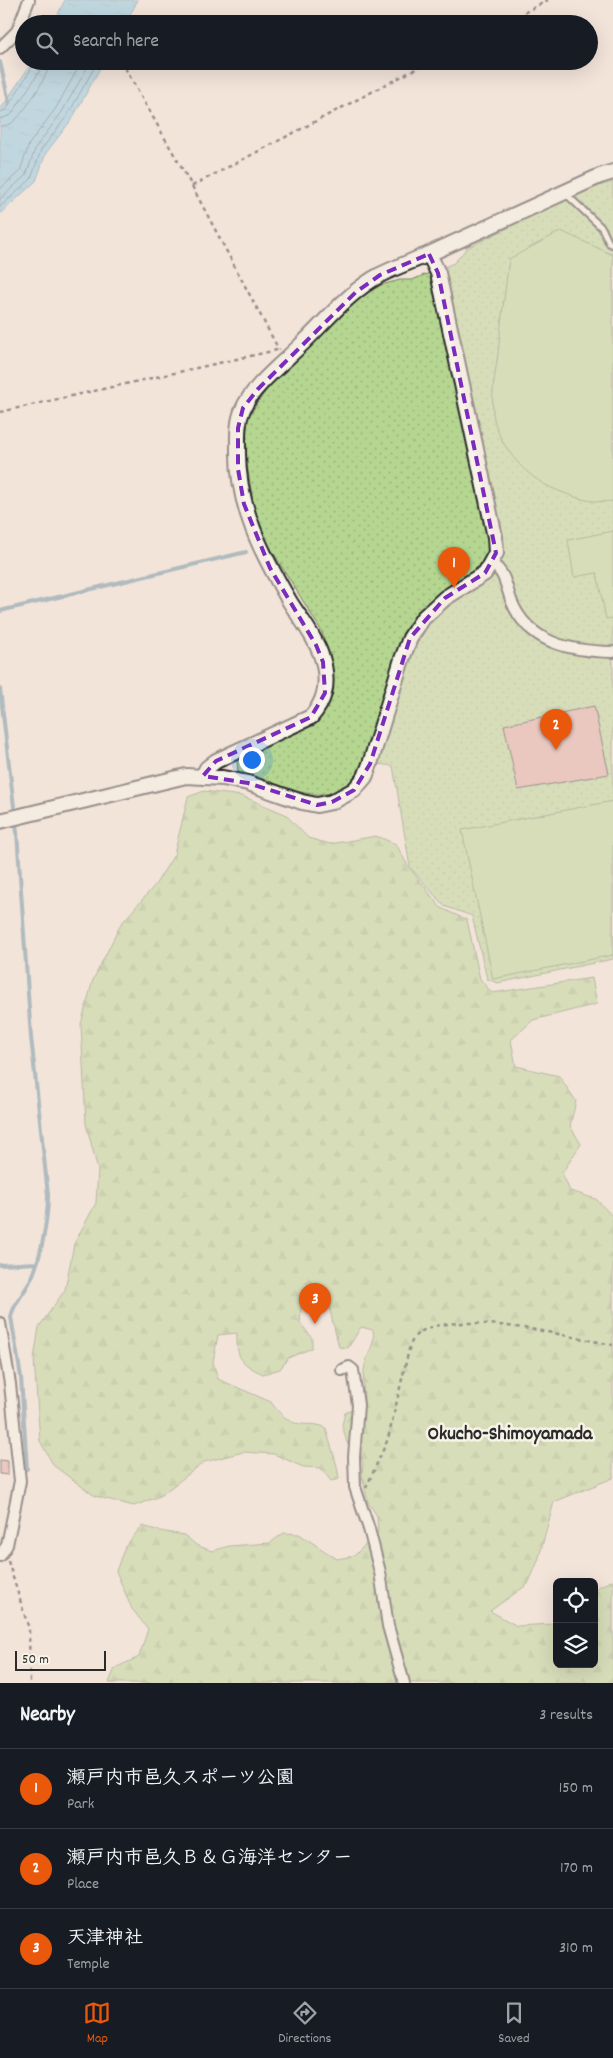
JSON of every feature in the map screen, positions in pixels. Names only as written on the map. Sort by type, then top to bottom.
[{"type":"street","points":[[24,15],[30,0]]},
{"type":"street","points":[[0,48],[15,34]]},
{"type":"street","points":[[203,776],[207,768],[216,761],[311,717],[321,705],[325,693],[326,678],[323,662],[316,645],[270,568],[254,533],[244,504],[238,469],[238,428],[243,408],[283,354],[356,292],[380,275],[564,192],[613,172]]},
{"type":"street","points":[[0,821],[164,780],[203,776],[248,783],[302,802],[317,805],[345,797],[365,777],[410,638],[423,618],[444,598],[485,572],[492,564],[496,553],[495,536],[438,273],[429,254]]},
{"type":"street","points":[[492,564],[499,568],[517,612],[533,633],[554,644],[577,650],[613,652]]},
{"type":"street","points":[[0,1323],[10,1384],[20,1481],[7,1545],[2,1555]]},
{"type":"street","points":[[342,1370],[349,1367],[354,1370],[358,1405],[354,1457],[355,1487],[370,1529],[380,1572],[388,1626],[404,1683]]},
{"type":"lane","points":[[564,192],[602,228],[609,243],[613,245]]},
{"type":"path","points":[[520,15],[548,0]]},
{"type":"path","points":[[0,412],[283,354],[192,186],[126,70]]},
{"type":"path","points":[[192,186],[414,70]]},
{"type":"path","points":[[360,1503],[388,1439],[410,1345],[419,1333],[446,1325],[482,1321],[613,1345]]},
{"type":"path","points":[[2,1555],[8,1560],[29,1629],[30,1683]]},
{"type":"highlighted area","points":[[429,254],[438,273],[496,553],[485,573],[445,598],[410,638],[370,764],[354,790],[332,802],[317,805],[248,783],[203,776],[216,761],[311,717],[325,693],[323,662],[316,645],[270,568],[244,504],[238,469],[238,428],[243,408],[258,389],[356,292],[380,275]]},
{"type":"green space","points":[[613,182],[613,959],[498,983],[487,979],[472,916],[444,906],[410,867],[393,766],[363,762],[345,787],[330,793],[318,794],[290,790],[238,772],[237,760],[318,721],[327,708],[333,689],[330,657],[321,630],[269,546],[254,509],[246,458],[247,419],[266,390],[353,301],[381,285],[400,280],[412,280],[454,263],[467,248],[575,195],[573,193]]},
{"type":"green space","points":[[561,231],[613,255],[613,501],[590,501],[544,484],[516,461],[502,441],[494,419],[493,386],[509,259]]},
{"type":"green space","points":[[613,531],[613,618],[606,619],[597,573],[574,577],[568,540]]},
{"type":"green space","points":[[204,791],[242,796],[285,814],[308,838],[330,844],[376,836],[396,844],[408,866],[441,908],[467,920],[480,979],[492,993],[592,978],[597,1004],[533,1020],[511,1040],[516,1066],[559,1076],[576,1101],[570,1126],[581,1144],[562,1173],[570,1191],[596,1199],[613,1217],[613,1478],[554,1502],[538,1561],[528,1584],[490,1611],[517,1626],[553,1623],[553,1668],[598,1668],[598,1587],[613,1580],[613,1683],[109,1683],[115,1668],[139,1657],[148,1629],[132,1609],[116,1571],[125,1547],[142,1526],[184,1535],[196,1545],[212,1551],[229,1546],[270,1543],[284,1533],[299,1534],[337,1559],[354,1556],[378,1532],[377,1516],[368,1502],[362,1476],[363,1463],[360,1453],[347,1443],[342,1425],[345,1413],[364,1402],[364,1370],[373,1344],[373,1330],[361,1327],[348,1348],[339,1347],[328,1303],[320,1296],[302,1297],[300,1323],[312,1338],[312,1348],[288,1358],[280,1369],[263,1374],[245,1363],[239,1354],[237,1333],[218,1335],[213,1362],[218,1379],[271,1402],[288,1420],[299,1424],[318,1425],[326,1428],[339,1479],[331,1481],[321,1468],[303,1467],[274,1454],[243,1452],[204,1462],[160,1496],[134,1506],[95,1496],[54,1466],[40,1441],[34,1359],[39,1327],[65,1290],[74,1244],[96,1203],[98,1170],[86,1124],[81,1024],[93,980],[121,924],[155,885],[174,855],[188,797]]},
{"type":"green space","points":[[613,801],[613,955],[493,979],[462,830]]},
{"type":"water","points":[[65,0],[138,0],[130,15],[58,15]]},
{"type":"water","points":[[27,70],[99,70],[72,119],[46,153],[36,181],[0,214],[0,110]]},
{"type":"building","points":[[594,706],[609,774],[518,790],[504,725]]},
{"type":"building","points":[[0,1460],[8,1461],[8,1475],[0,1474]]},
{"type":"waterway","points":[[0,62],[9,102]]},
{"type":"waterway","points":[[0,611],[246,552]]},
{"type":"waterway","points":[[0,689],[17,832],[31,1037],[48,1195],[47,1216],[37,1263],[11,1317],[21,1377],[27,1469]]},
{"type":"waterway","points":[[0,1265],[36,1263]]},
{"type":"place","name":"瀬戸内市邑久スポーツ公園","points":[[454,588]]},
{"type":"place","name":"瀬戸内市邑久Ｂ＆Ｇ海洋センター","points":[[556,750]]},
{"type":"place","name":"天津神社","points":[[315,1324]]},
{"type":"district","name":"Okucho-Shimoyamada","points":[[510,1435]]}]
